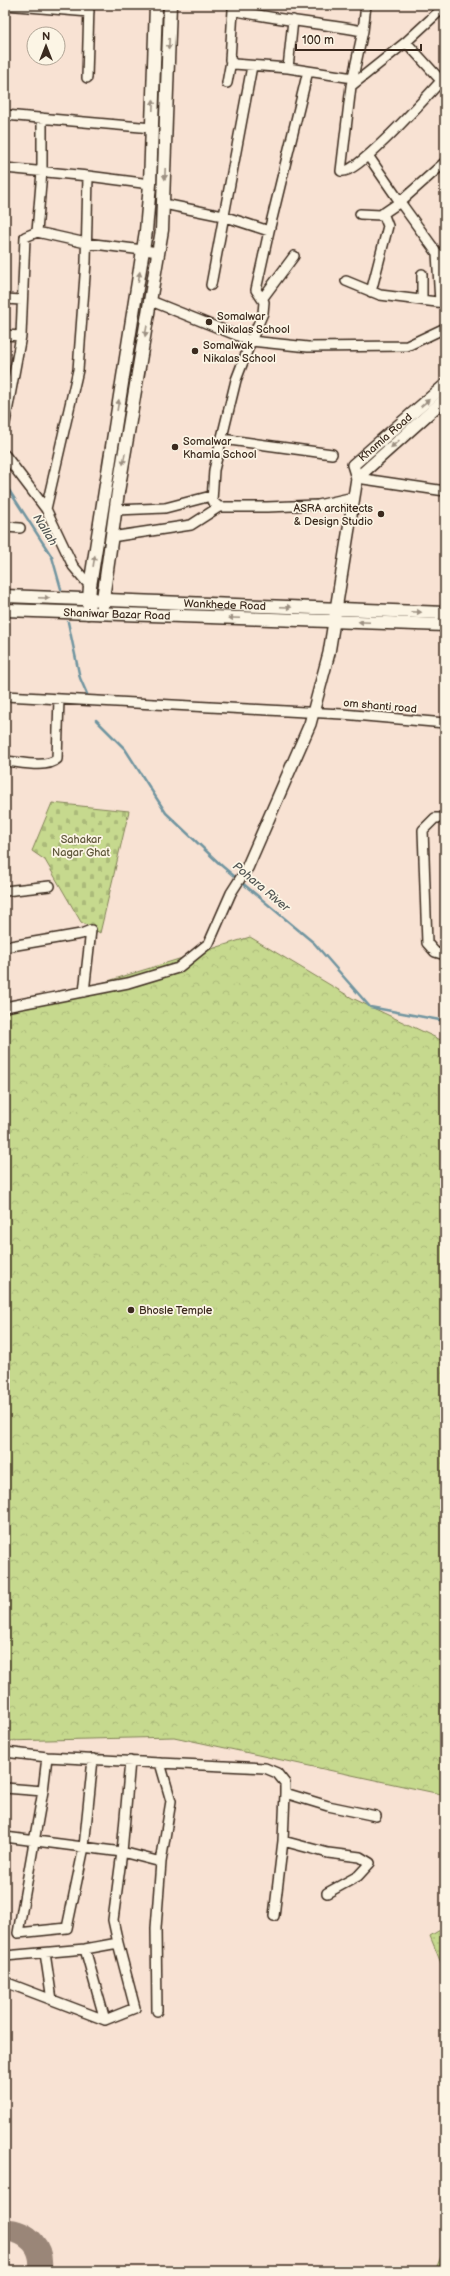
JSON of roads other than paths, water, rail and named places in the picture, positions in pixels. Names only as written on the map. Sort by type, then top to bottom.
[{"type":"main road","points":[[88,613],[90,586],[143,250],[150,184],[156,5]]},
{"type":"main road","points":[[101,613],[111,537],[159,252],[164,204],[170,5]]},
{"type":"main road","name":"Wankhede Road","points":[[5,596],[102,600],[334,615],[445,613]]},
{"type":"main road","name":"Shaniwar Bazar Road","points":[[5,610],[88,613],[334,615],[445,625]]},
{"type":"street","points":[[366,5],[363,31],[352,82],[340,170],[343,173],[369,157],[443,83],[406,42]]},
{"type":"street","points":[[5,6],[89,8],[87,78]]},
{"type":"street","points":[[352,82],[406,42],[445,6]]},
{"type":"street","points":[[227,83],[231,61],[233,8],[293,20],[363,31]]},
{"type":"street","points":[[288,68],[293,20]]},
{"type":"street","points":[[231,61],[234,64],[308,71],[352,82]]},
{"type":"street","points":[[211,285],[252,66]]},
{"type":"street","points":[[219,507],[212,501],[211,496],[214,470],[236,380],[263,313],[264,302],[256,290],[308,71]]},
{"type":"street","points":[[5,114],[152,128]]},
{"type":"street","points":[[37,232],[42,171],[42,118]]},
{"type":"street","points":[[346,282],[380,295],[443,302],[437,253],[369,157]]},
{"type":"street","points":[[360,214],[371,216],[383,213],[400,202],[443,166]]},
{"type":"street","points":[[5,168],[150,184]]},
{"type":"street","points":[[46,509],[78,370],[86,243],[88,176]]},
{"type":"street","points":[[164,204],[223,216],[269,231]]},
{"type":"street","points":[[371,292],[388,226],[383,213]]},
{"type":"street","points":[[5,423],[20,336],[25,237],[37,232],[86,243],[159,252]]},
{"type":"street","points":[[262,299],[294,256]]},
{"type":"street","points":[[422,274],[422,300]]},
{"type":"street","points":[[5,299],[22,300]]},
{"type":"street","points":[[151,301],[251,341],[308,347],[407,346],[445,328]]},
{"type":"street","points":[[5,335],[20,336]]},
{"type":"street","name":"Khamla Road","points":[[445,385],[353,464],[357,478],[445,400]]},
{"type":"street","points":[[222,439],[332,454]]},
{"type":"street","points":[[5,455],[46,509],[73,566],[90,586]]},
{"type":"street","points":[[5,1007],[128,983],[178,968],[209,943],[231,893],[247,868],[310,724],[329,653],[357,478],[445,491]]},
{"type":"street","points":[[116,510],[165,508],[211,496]]},
{"type":"street","points":[[111,537],[191,525],[219,507],[318,504],[354,497]]},
{"type":"street","points":[[5,527],[20,528]]},
{"type":"street","name":"om shanti road","points":[[5,696],[445,723]]},
{"type":"street","points":[[5,761],[46,764],[53,763],[57,759],[59,700]]},
{"type":"street","points":[[445,818],[435,818],[423,830],[427,943],[435,952],[445,955]]},
{"type":"street","points":[[5,891],[50,886]]},
{"type":"street","points":[[5,947],[81,934],[91,930],[84,992]]},
{"type":"street","points":[[5,1752],[160,1764],[265,1768],[277,1773],[285,1783],[285,1793],[283,1842],[274,1916]]},
{"type":"street","points":[[47,1756],[44,1791],[18,1933],[67,1928],[84,1847],[93,1759]]},
{"type":"street","points":[[5,1982],[105,2020],[135,2008],[113,1920],[122,1852],[130,1761]]},
{"type":"street","points":[[157,2011],[156,1928],[161,1862],[172,1801],[160,1764]]},
{"type":"street","points":[[5,1788],[44,1791]]},
{"type":"street","points":[[285,1793],[328,1806],[376,1816]]},
{"type":"street","points":[[5,1837],[122,1852],[161,1862]]},
{"type":"street","points":[[283,1842],[328,1853],[360,1857],[370,1863],[358,1876],[327,1893]]},
{"type":"street","points":[[5,1956],[85,1949],[118,1944]]},
{"type":"street","points":[[85,1949],[105,2020]]},
{"type":"street","points":[[45,1953],[52,2000]]},
{"type":"waterway","name":"Nallah","points":[[5,484],[52,557],[61,589]]},
{"type":"waterway","name":"Nallah","points":[[68,622],[80,678],[87,694]]},
{"type":"waterway","name":"Pohara River","points":[[96,720],[125,749],[166,813],[222,866],[314,943],[370,1007],[445,1021]]},
{"type":"place","name":"Somalwar Nikalas School","points":[[209,322]]},
{"type":"place","name":"Somalwak Nikalas School","points":[[195,351]]},
{"type":"place","name":"Somalwar Khamla School","points":[[175,447]]},
{"type":"place","name":"ASRA architects & Design Studio","points":[[381,514]]},
{"type":"place","name":"Bhosle Temple","points":[[131,1310]]},
{"type":"park label","name":"Sahakar Nagar Ghat","points":[[81,845]]}]
